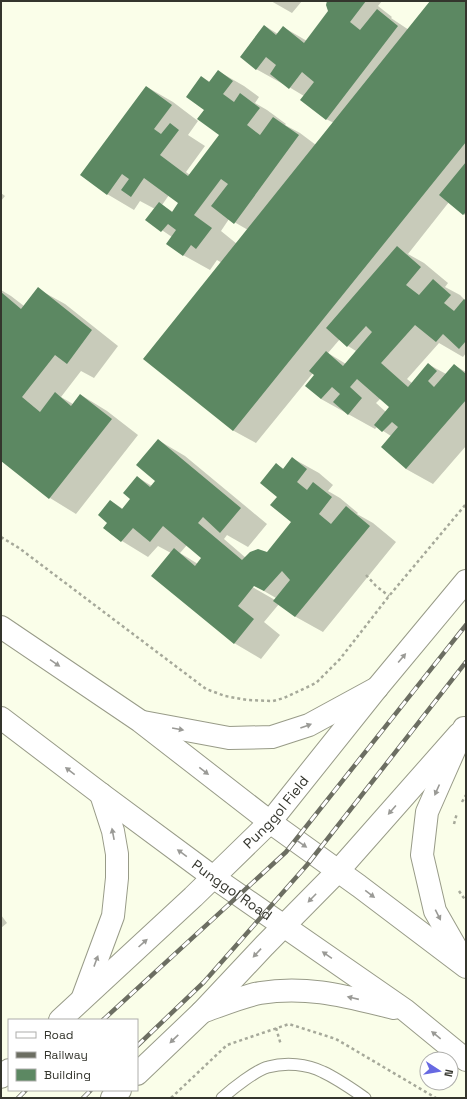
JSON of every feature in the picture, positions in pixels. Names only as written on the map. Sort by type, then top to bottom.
[{"type":"main road","name":"Punggol Field","points":[[61,1019],[193,897],[270,822],[377,688],[466,581]]},
{"type":"main road","points":[[1,627],[140,721],[270,822],[466,966]]},
{"type":"main road","points":[[140,721],[229,738],[272,737],[310,725],[377,688]]},
{"type":"main road","name":"Punggol Road","points":[[1,718],[213,877],[405,1010],[466,1060]]},
{"type":"main road","points":[[138,1073],[202,1012],[338,871],[465,727]]},
{"type":"main road","points":[[465,727],[427,812],[422,855],[435,911],[466,966]]},
{"type":"main road","points":[[83,998],[112,916],[117,878],[117,854],[113,831],[101,794]]},
{"type":"main road","points":[[202,1012],[259,993],[290,990],[327,992],[405,1010]]},
{"type":"lane","points":[[222,1098],[251,1076],[267,1067],[285,1065],[313,1068],[325,1073],[366,1098]]},
{"type":"path","points":[[1,537],[19,548],[206,689],[225,696],[247,700],[273,701],[284,698],[316,683],[340,659],[389,596],[466,504]]},
{"type":"path","points":[[366,575],[376,586],[389,596]]},
{"type":"path","points":[[452,830],[458,809],[466,795]]},
{"type":"path","points":[[171,1098],[227,1045],[289,1024],[336,1039],[436,1098]]},
{"type":"building","points":[[327,1],[366,1],[350,22],[360,30],[377,9],[398,26],[326,120],[300,100],[314,82],[302,72],[289,89],[270,74],[276,65],[266,57],[256,70],[240,57],[264,25],[276,35],[283,26],[304,43],[328,11],[326,5]]},
{"type":"building","points":[[430,1],[464,1],[466,3],[466,142],[233,431],[143,359]]},
{"type":"building","points":[[218,70],[233,81],[223,94],[234,102],[240,93],[260,108],[247,125],[260,135],[273,117],[299,135],[234,224],[211,206],[228,184],[221,179],[194,215],[212,228],[196,249],[191,245],[183,256],[166,244],[176,230],[168,224],[161,232],[145,220],[159,202],[172,212],[178,203],[144,178],[131,197],[121,190],[129,179],[122,174],[107,195],[80,175],[146,86],[172,105],[154,129],[161,134],[170,123],[179,130],[160,155],[188,176],[219,135],[197,119],[204,110],[186,97],[201,76],[209,82]]},
{"type":"building","points":[[466,162],[466,212],[463,215],[439,195]]},
{"type":"building","points":[[397,246],[421,267],[406,285],[419,295],[433,279],[451,295],[444,303],[454,311],[464,299],[466,301],[466,341],[459,349],[443,334],[436,342],[415,325],[381,363],[408,387],[428,363],[437,371],[428,381],[434,387],[454,364],[466,374],[466,400],[406,469],[381,447],[398,427],[392,422],[382,432],[374,425],[389,407],[357,379],[350,387],[362,398],[348,415],[333,402],[340,394],[332,387],[321,399],[305,386],[314,375],[309,371],[326,351],[343,366],[372,332],[366,326],[347,347],[326,328]]},
{"type":"building","points":[[38,287],[92,330],[67,364],[55,355],[22,397],[40,412],[55,392],[71,406],[80,394],[112,419],[49,499],[1,461],[1,292],[21,309]]},
{"type":"building","points":[[158,439],[241,508],[220,533],[203,517],[198,523],[242,560],[250,552],[258,549],[267,552],[291,522],[270,505],[277,497],[260,483],[276,463],[283,469],[292,457],[307,469],[297,482],[307,490],[313,482],[332,497],[319,514],[331,524],[346,506],[370,526],[295,617],[273,601],[290,580],[282,571],[264,591],[254,586],[238,606],[254,619],[234,644],[151,576],[174,548],[195,566],[201,558],[163,526],[150,542],[133,528],[121,542],[103,528],[107,523],[98,515],[110,500],[122,509],[130,499],[123,493],[137,476],[150,487],[155,481],[136,465]]},
{"type":"railway","points":[[104,1019],[286,852],[466,625]]},
{"type":"railway","points":[[138,1045],[204,982],[307,865],[466,662]]},
{"type":"railway","points":[[18,1098],[25,1091]]},
{"type":"railway","points":[[83,1098],[90,1091]]}]
